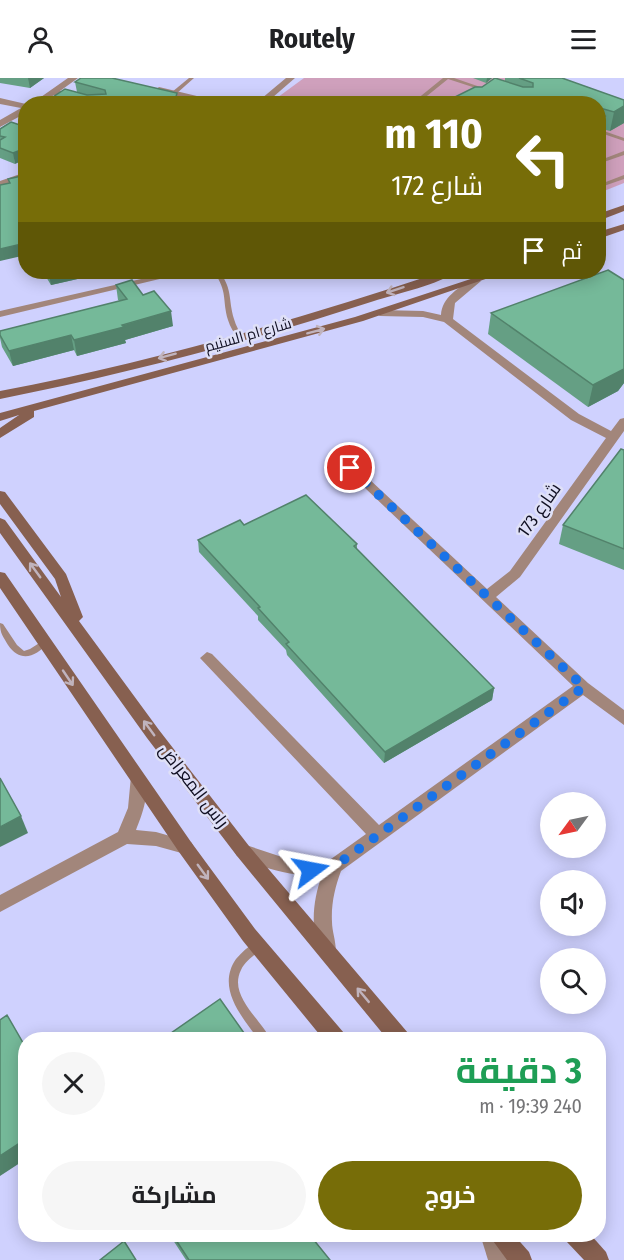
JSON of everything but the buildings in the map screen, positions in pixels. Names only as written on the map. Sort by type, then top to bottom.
[{"type":"main road","points":[[606,214],[624,208]]},
{"type":"main road","points":[[606,233],[624,227]]},
{"type":"main road","name":"شارع ام السنيم","points":[[0,395],[55,384],[240,337],[427,279]]},
{"type":"main road","name":"شارع ام السنيم","points":[[0,417],[380,313],[482,279]]},
{"type":"main road","points":[[0,434],[32,413],[80,395]]},
{"type":"main road","points":[[0,495],[61,578],[83,636]]},
{"type":"main road","name":"راس المعراض","points":[[0,523],[153,734],[243,851],[394,1032]]},
{"type":"main road","points":[[0,577],[137,781],[258,946],[330,1032]]},
{"type":"main road","points":[[506,1242],[521,1260]]},
{"type":"main road","points":[[582,1242],[598,1260]]},
{"type":"street","points":[[46,96],[74,78]]},
{"type":"street","points":[[270,96],[291,78]]},
{"type":"street","points":[[151,88],[186,96]]},
{"type":"street","points":[[52,92],[69,96]]},
{"type":"street","points":[[0,101],[18,106]]},
{"type":"street","points":[[0,124],[18,113]]},
{"type":"street","points":[[1,183],[18,178]]},
{"type":"street","points":[[135,279],[138,284]]},
{"type":"street","points":[[0,314],[157,279]]},
{"type":"street","points":[[448,320],[446,311],[450,301],[476,281]]},
{"type":"street","points":[[380,313],[423,314],[448,320],[575,417],[613,437]]},
{"type":"street","name":"شارع 173","points":[[486,597],[515,574],[624,422]]},
{"type":"street","points":[[350,468],[584,687],[624,719]]},
{"type":"street","points":[[207,658],[378,835]]},
{"type":"street","points":[[243,851],[264,862],[287,868],[311,870],[335,866],[584,687]]},
{"type":"street","points":[[125,837],[136,808],[137,781]]},
{"type":"street","points":[[0,904],[125,837],[156,839],[185,847]]},
{"type":"street","points":[[329,956],[323,934],[321,910],[325,887],[335,866]]},
{"type":"street","points":[[493,1242],[499,1260]]},
{"type":"lane","points":[[174,93],[192,78]]},
{"type":"lane","points":[[423,96],[447,78],[491,91],[486,95]]},
{"type":"lane","points":[[606,133],[624,140]]},
{"type":"lane","points":[[606,159],[624,153]]},
{"type":"lane","points":[[606,184],[624,177]]},
{"type":"lane","points":[[222,279],[227,287],[228,316],[240,337]]},
{"type":"lane","points":[[0,626],[14,647],[22,654],[32,652],[44,643]]},
{"type":"lane","points":[[258,946],[239,962],[232,985],[238,1003],[260,1032]]},
{"type":"shaded area","points":[[304,78],[517,78],[569,96],[280,96]]},
{"type":"shaded area","points":[[606,110],[624,116],[624,183],[606,190]]},
{"type":"route","points":[[311,870],[335,866],[584,687],[350,468]]}]
